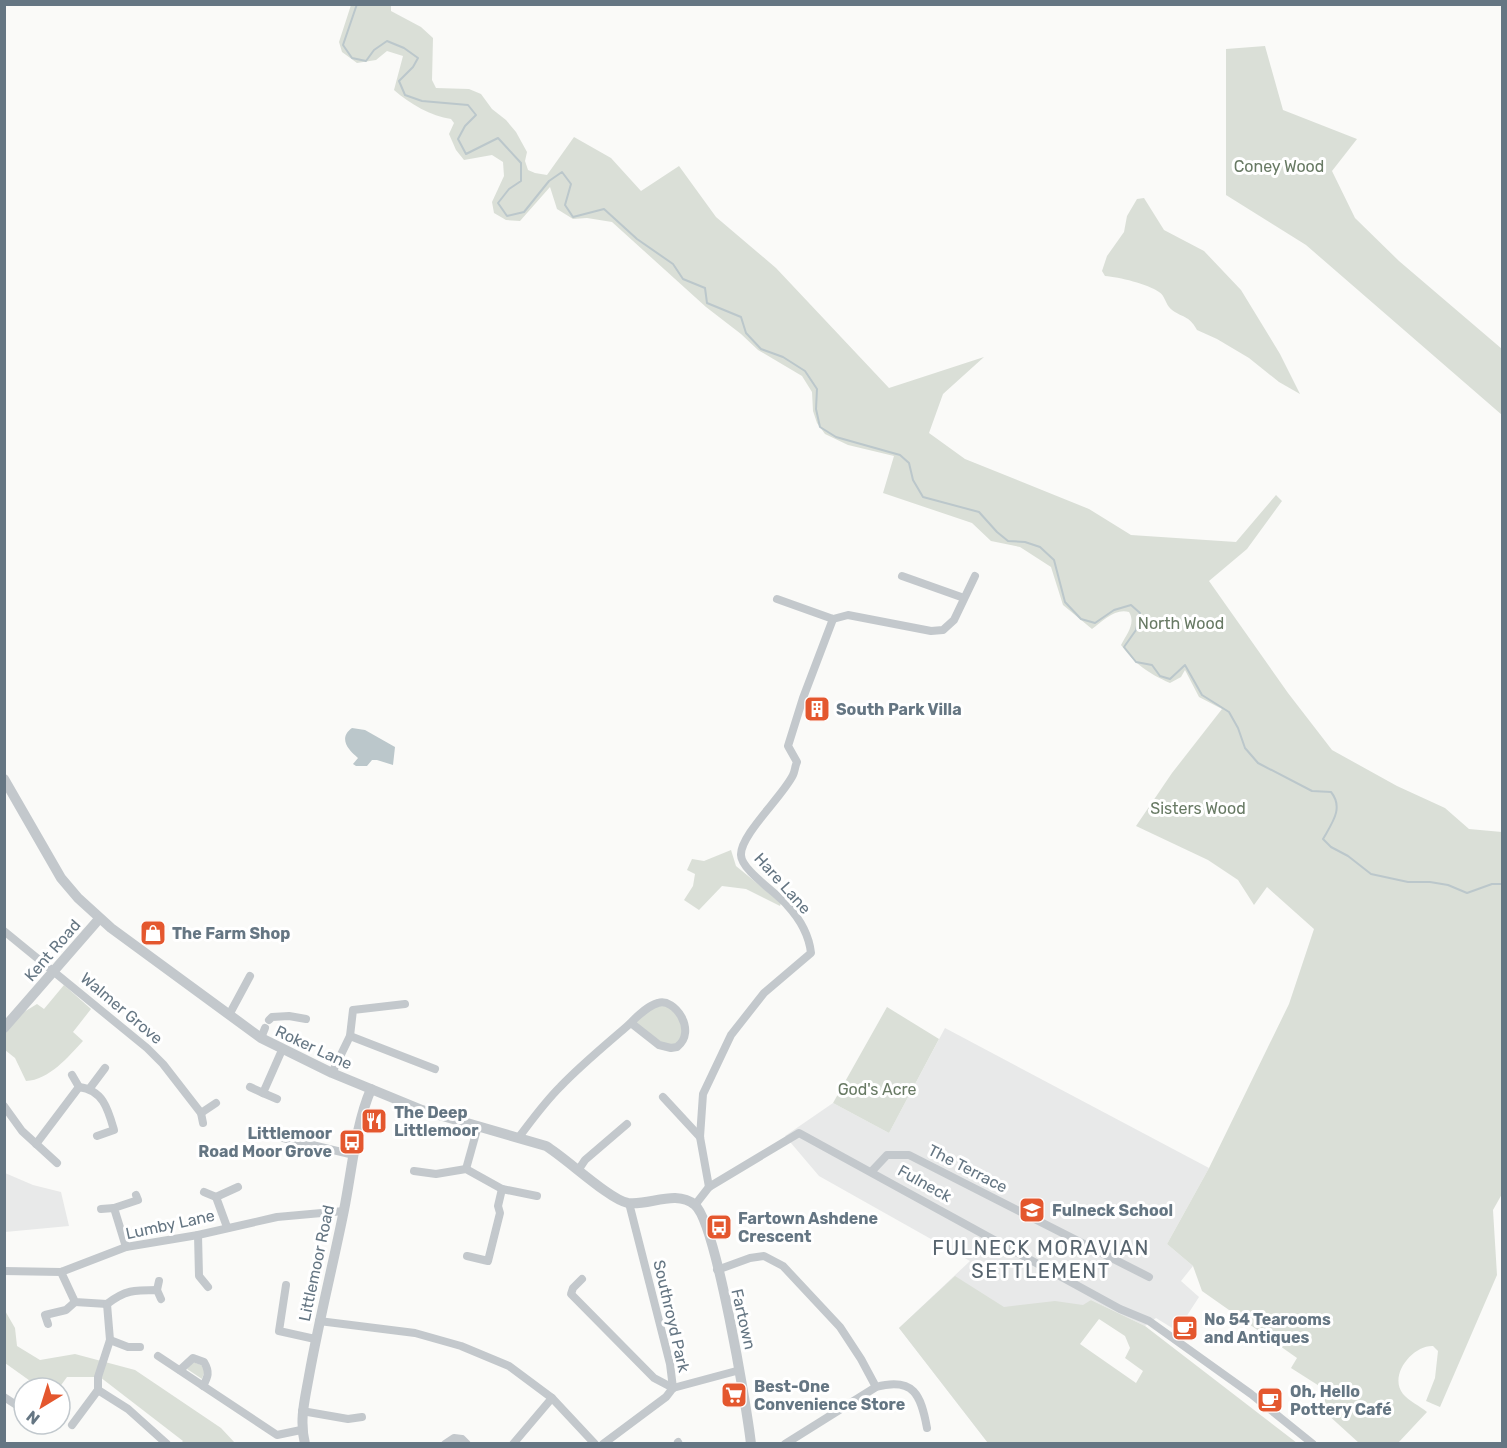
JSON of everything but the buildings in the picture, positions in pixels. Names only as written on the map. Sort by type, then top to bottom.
[{"type":"street","points":[[902,576],[964,598]]},
{"type":"street","points":[[777,599],[833,619],[848,615],[931,631],[943,630],[954,620],[975,576]]},
{"type":"street","name":"Hare Lane","points":[[709,1187],[700,1137],[703,1094],[731,1035],[764,993],[811,953],[810,942],[798,919],[786,903],[745,866],[740,856],[743,844],[793,775],[796,762],[788,746],[803,698],[833,619]]},
{"type":"street","name":"Roker Lane","points":[[4,779],[61,878],[99,919],[229,1015],[265,1029],[282,1050],[332,1073],[422,1110],[546,1146],[579,1169],[615,1199],[629,1203]]},
{"type":"street","name":"Kent Road","points":[[6,1024],[99,919]]},
{"type":"street","name":"Walmer Grove","points":[[4,931],[147,1048],[163,1064],[202,1118],[216,1103]]},
{"type":"street","points":[[229,1015],[250,976]]},
{"type":"street","points":[[519,1137],[560,1087],[631,1023],[654,1004],[664,1002],[678,1013],[684,1022],[686,1034],[677,1047],[664,1047],[631,1023]]},
{"type":"street","points":[[332,1073],[350,1036],[353,1010],[405,1005]]},
{"type":"street","points":[[265,1029],[273,1017],[289,1016],[306,1019]]},
{"type":"street","points":[[350,1036],[435,1069]]},
{"type":"street","points":[[263,1093],[282,1050]]},
{"type":"street","points":[[90,1088],[105,1068]]},
{"type":"street","points":[[72,1075],[79,1087]]},
{"type":"street","points":[[79,1087],[90,1088],[108,1106],[114,1130],[97,1136]]},
{"type":"street","points":[[36,1144],[79,1087]]},
{"type":"street","points":[[250,1087],[277,1100]]},
{"type":"street","name":"Littlemoor Road","points":[[305,1443],[302,1411],[315,1339],[344,1211],[363,1108],[371,1089]]},
{"type":"street","points":[[663,1097],[700,1137]]},
{"type":"street","points":[[4,1106],[22,1131],[57,1162]]},
{"type":"street","points":[[579,1169],[585,1160],[627,1124]]},
{"type":"street","points":[[466,1169],[478,1126]]},
{"type":"street","name":"Fulneck","points":[[694,1205],[709,1187],[799,1132],[1120,1309],[1149,1321],[1313,1443]]},
{"type":"street","points":[[283,1138],[354,1155]]},
{"type":"street","name":"The Terrace","points":[[872,1171],[887,1155],[909,1155],[1149,1277]]},
{"type":"street","points":[[414,1171],[436,1174],[466,1169],[502,1189],[537,1196]]},
{"type":"street","points":[[204,1192],[216,1197],[238,1187]]},
{"type":"street","points":[[467,1256],[493,1262],[500,1213],[498,1206],[502,1189]]},
{"type":"street","points":[[101,1209],[114,1208],[138,1200],[136,1195]]},
{"type":"street","points":[[216,1197],[227,1227]]},
{"type":"street","points":[[629,1203],[683,1199],[694,1205]]},
{"type":"street","name":"Southroyd Park","points":[[629,1203],[670,1364],[673,1388]]},
{"type":"street","name":"Fartown","points":[[694,1205],[705,1224],[717,1270],[740,1370],[751,1443]]},
{"type":"street","points":[[114,1208],[126,1247]]},
{"type":"street","name":"Lumby Lane","points":[[4,1271],[61,1272],[126,1247],[198,1235],[277,1217],[344,1211]]},
{"type":"street","points":[[198,1235],[199,1276],[208,1287]]},
{"type":"street","points":[[717,1270],[750,1258],[764,1256],[783,1266],[840,1327],[876,1387]]},
{"type":"street","points":[[61,1272],[75,1302]]},
{"type":"street","name":"Southroyd Park","points":[[582,1280],[573,1288],[571,1294],[654,1378],[673,1388]]},
{"type":"street","points":[[286,1285],[279,1330],[315,1339]]},
{"type":"street","points":[[48,1324],[45,1315],[66,1310],[75,1302],[107,1304],[129,1290],[159,1290]]},
{"type":"street","points":[[72,1425],[98,1390],[98,1377],[110,1340],[107,1304]]},
{"type":"street","points":[[319,1321],[416,1333],[461,1346],[509,1366],[552,1398],[595,1443]]},
{"type":"street","points":[[110,1340],[128,1347],[140,1347]]},
{"type":"street","points":[[158,1356],[278,1439],[302,1430]]},
{"type":"street","points":[[180,1370],[193,1358],[204,1362],[209,1370],[208,1378],[203,1386]]},
{"type":"street","points":[[603,1443],[666,1397],[673,1388],[740,1370]]},
{"type":"street","points":[[785,1443],[876,1387],[888,1384],[906,1385],[918,1394],[922,1419],[927,1428]]},
{"type":"street","points":[[98,1390],[128,1409],[167,1443]]},
{"type":"street","points":[[513,1443],[552,1398]]},
{"type":"street","points":[[302,1411],[348,1419],[362,1417]]},
{"type":"street","points":[[445,1443],[454,1437],[467,1443]]},
{"type":"shaded area","points":[[352,728],[365,730],[395,747],[393,765],[377,760],[372,760],[367,766],[353,764],[358,758],[348,748],[345,740]]},
{"type":"shaded area","name":"Fulneck School","points":[[945,1028],[1209,1168],[1167,1244],[1193,1266],[1181,1281],[1199,1297],[1177,1331],[1156,1318],[1145,1326],[1091,1300],[988,1443],[899,1328],[970,1261],[819,1176],[785,1136],[833,1103],[889,1133]]},
{"type":"shaded area","points":[[5,1173],[33,1185],[61,1192],[69,1226],[5,1232]]},
{"type":"green space","points":[[351,5],[391,5],[391,11],[421,27],[433,38],[432,80],[436,88],[469,89],[481,94],[492,109],[516,132],[527,152],[525,161],[528,170],[547,175],[574,137],[611,158],[641,191],[679,166],[716,217],[776,268],[889,388],[984,357],[943,394],[929,433],[965,459],[1089,509],[1131,535],[1236,542],[1276,495],[1282,501],[1247,549],[1209,581],[1288,693],[1332,750],[1397,786],[1445,808],[1469,829],[1502,832],[1502,1194],[1493,1210],[1497,1275],[1440,1407],[1426,1401],[1435,1378],[1438,1351],[1433,1346],[1425,1347],[1405,1362],[1399,1378],[1399,1386],[1405,1397],[1427,1412],[1398,1443],[1359,1443],[1326,1413],[1324,1389],[1291,1368],[1297,1358],[1202,1291],[1193,1266],[1167,1244],[1209,1168],[1289,1004],[1314,929],[1267,887],[1254,905],[1238,880],[1208,860],[1136,826],[1172,773],[1222,709],[1199,697],[1185,670],[1181,677],[1170,683],[1149,672],[1132,658],[1121,645],[1132,620],[1129,612],[1114,614],[1092,629],[1063,605],[1051,567],[1020,547],[991,541],[972,523],[883,493],[894,456],[848,445],[825,434],[817,423],[813,411],[812,392],[802,376],[758,350],[706,307],[612,222],[587,218],[573,219],[557,209],[550,187],[520,221],[506,220],[494,213],[492,202],[504,176],[503,162],[492,155],[464,160],[456,150],[449,134],[454,123],[451,119],[421,109],[394,90],[403,56],[387,51],[376,60],[357,63],[342,52],[339,42]]},
{"type":"green space","name":"Coney Wood","points":[[1265,46],[1283,110],[1357,139],[1332,171],[1355,218],[1399,261],[1502,349],[1502,415],[1306,245],[1226,195],[1226,49]]},
{"type":"green space","points":[[1144,198],[1164,230],[1204,251],[1241,290],[1280,354],[1300,394],[1279,382],[1249,358],[1197,330],[1187,318],[1169,307],[1159,292],[1133,281],[1105,276],[1102,271],[1107,256],[1124,232],[1127,216],[1137,199]]},
{"type":"green space","points":[[731,850],[736,866],[781,903],[780,906],[746,889],[722,886],[699,910],[684,900],[693,886],[695,874],[687,870],[692,859],[704,861]]},
{"type":"green space","points":[[64,985],[91,1009],[73,1032],[83,1041],[50,1072],[34,1080],[26,1081],[15,1058],[5,1050],[4,1028],[14,1018],[37,1004],[44,1009]]},
{"type":"green space","points":[[659,1002],[678,1013],[686,1034],[671,1048],[631,1023]]},
{"type":"green space","name":"God's Acre","points":[[887,1007],[939,1039],[889,1133],[833,1103]]},
{"type":"green space","points":[[955,1276],[1004,1307],[1055,1301],[1083,1305],[1091,1300],[1145,1326],[1297,1443],[988,1443],[899,1328]],"holes":[[[1099,1319],[1125,1336],[1130,1348],[1125,1358],[1143,1371],[1136,1383],[1080,1344]]]},
{"type":"green space","points":[[4,1309],[15,1328],[17,1346],[40,1360],[75,1354],[135,1370],[221,1428],[235,1443],[181,1443],[183,1441],[100,1377],[23,1376],[5,1363]]},
{"type":"green space","points":[[193,1362],[201,1365],[205,1370],[202,1379],[187,1369]]},
{"type":"waterway","points":[[357,4],[343,45],[352,58],[366,61],[374,50],[387,41],[404,48],[418,58],[413,67],[399,81],[405,95],[422,101],[468,105],[476,115],[465,126],[458,139],[466,154],[498,138],[521,163],[521,181],[509,189],[498,203],[507,216],[524,212],[549,181],[562,172],[571,184],[565,205],[573,217],[604,209],[637,239],[673,264],[683,279],[705,288],[707,303],[741,317],[746,333],[761,349],[783,357],[805,371],[817,389],[816,409],[820,427],[836,437],[900,455],[909,463],[913,480],[923,497],[979,512],[1008,541],[1025,542],[1040,547],[1054,560],[1065,602],[1081,619],[1095,623],[1114,610],[1131,605],[1140,613],[1136,630],[1124,647],[1136,662],[1152,665],[1160,676],[1170,679],[1185,665],[1202,695],[1229,712],[1245,748],[1258,763],[1312,791],[1331,792],[1335,798],[1337,810],[1323,839],[1331,847],[1348,856],[1371,874],[1408,882],[1448,885],[1467,893],[1492,884],[1502,884]]},
{"type":"place","name":"South Park Villa","points":[[817,709]]},
{"type":"place","name":"The Farm Shop","points":[[153,933]]},
{"type":"place","name":"The Deep Littlemoor","points":[[374,1121]]},
{"type":"place","name":"Littlemoor Road Moor Grove","points":[[352,1142]]},
{"type":"place","name":"Fulneck School","points":[[1032,1210]]},
{"type":"place","name":"Fartown Ashdene Crescent","points":[[719,1227]]},
{"type":"place","name":"No 54 Tearooms and Antiques","points":[[1185,1328]]},
{"type":"place","name":"Best-One Convenience Store","points":[[734,1395]]},
{"type":"place","name":"Oh, Hello Pottery Café","points":[[1270,1400]]},
{"type":"district","name":"FULNECK MORAVIAN SETTLEMENT","points":[[1041,1260]]},
{"type":"park label","name":"North Wood","points":[[1181,623]]},
{"type":"park label","name":"Sisters Wood","points":[[1198,808]]}]
